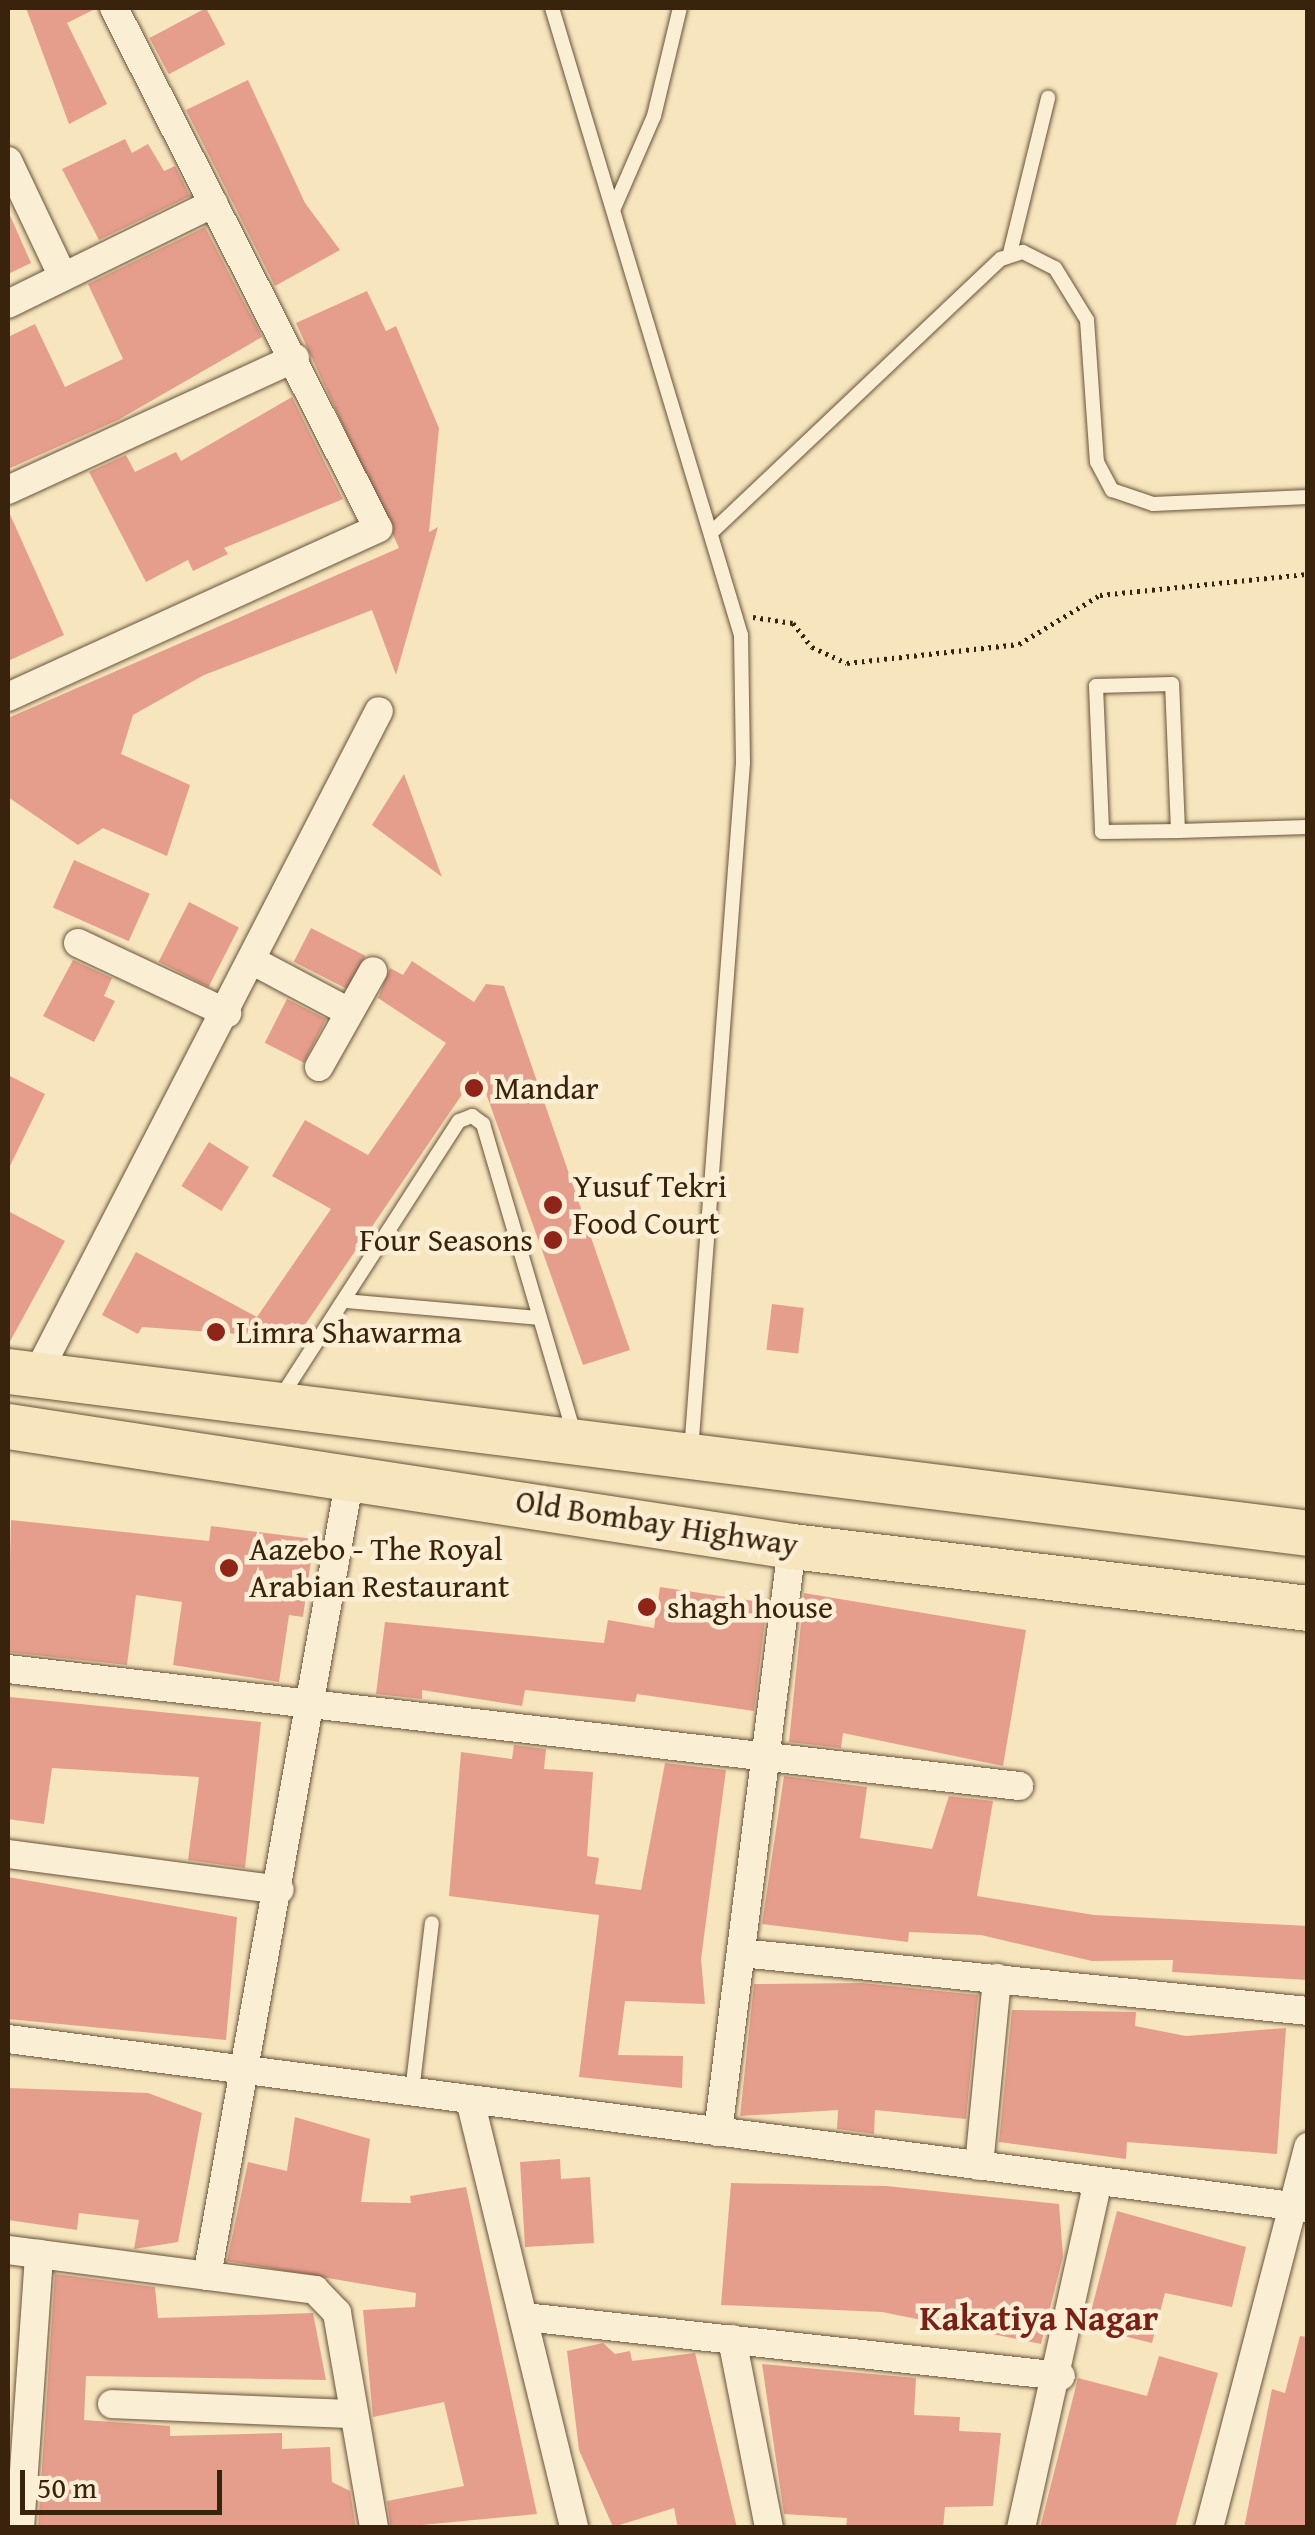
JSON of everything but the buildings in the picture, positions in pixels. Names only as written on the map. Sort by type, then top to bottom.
[{"type":"main road","name":"Old Bombay Highway","points":[[22,1373],[580,1448],[1308,1533]]},
{"type":"main road","name":"Old Bombay Highway","points":[[8,1426],[350,1472],[792,1546],[1308,1608]]},
{"type":"main road","points":[[969,1567],[984,1495]]},
{"type":"street","points":[[8,698],[378,528],[114,8]]},
{"type":"street","points":[[8,161],[63,277]]},
{"type":"street","points":[[8,304],[214,202]]},
{"type":"street","points":[[8,490],[295,358]]},
{"type":"street","points":[[22,1373],[226,1013],[379,711]]},
{"type":"street","points":[[78,943],[226,1013]]},
{"type":"street","points":[[253,961],[349,1012]]},
{"type":"street","points":[[320,1066],[373,971]]},
{"type":"street","points":[[208,2276],[243,2070],[280,1890],[350,1472]]},
{"type":"street","points":[[718,2132],[792,1546]]},
{"type":"street","points":[[8,1669],[766,1752],[1018,1786]]},
{"type":"street","points":[[8,1854],[280,1890]]},
{"type":"street","points":[[741,1953],[1308,2012]]},
{"type":"street","points":[[979,2166],[997,1978]]},
{"type":"street","points":[[8,2040],[1301,2207]]},
{"type":"street","points":[[470,2100],[526,2317],[574,2528]]},
{"type":"street","points":[[1209,2528],[1301,2207],[1308,2146]]},
{"type":"street","points":[[1021,2528],[1061,2376],[1098,2181]]},
{"type":"street","points":[[8,2250],[315,2290],[337,2313],[374,2528]]},
{"type":"street","points":[[20,2528],[39,2254]]},
{"type":"street","points":[[526,2317],[1061,2376]]},
{"type":"street","points":[[732,2339],[769,2528]]},
{"type":"street","points":[[112,2404],[353,2414]]},
{"type":"lane","points":[[552,8],[714,530],[738,620],[744,763],[711,1271],[690,1461]]},
{"type":"lane","points":[[614,208],[654,116],[680,8]]},
{"type":"lane","points":[[714,530],[1010,253],[1048,98]]},
{"type":"lane","points":[[1010,253],[1038,257],[1078,299],[1097,462],[1112,490],[1153,504],[1308,497]]},
{"type":"lane","points":[[1178,831],[1172,684],[1096,686],[1102,832],[1178,831],[1308,827]]},
{"type":"lane","points":[[275,1406],[460,1120],[472,1116],[483,1124],[580,1448]]},
{"type":"lane","points":[[345,1300],[539,1318]]},
{"type":"lane","points":[[412,2092],[432,1923]]},
{"type":"path","points":[[738,620],[793,623],[812,646],[846,663],[1019,644],[1116,592],[1308,574]]},
{"type":"place","name":"Mandar","points":[[474,1088]]},
{"type":"place","name":"Yusuf Tekri Food Court","points":[[553,1205]]},
{"type":"place","name":"Four Seasons","points":[[553,1240]]},
{"type":"place","name":"Limra Shawarma","points":[[216,1332]]},
{"type":"place","name":"Aazebo - The Royal Arabian Restaurant","points":[[229,1568]]},
{"type":"place","name":"shagh house","points":[[647,1607]]},
{"type":"district","name":"Kakatiya Nagar","points":[[1039,2318]]}]
